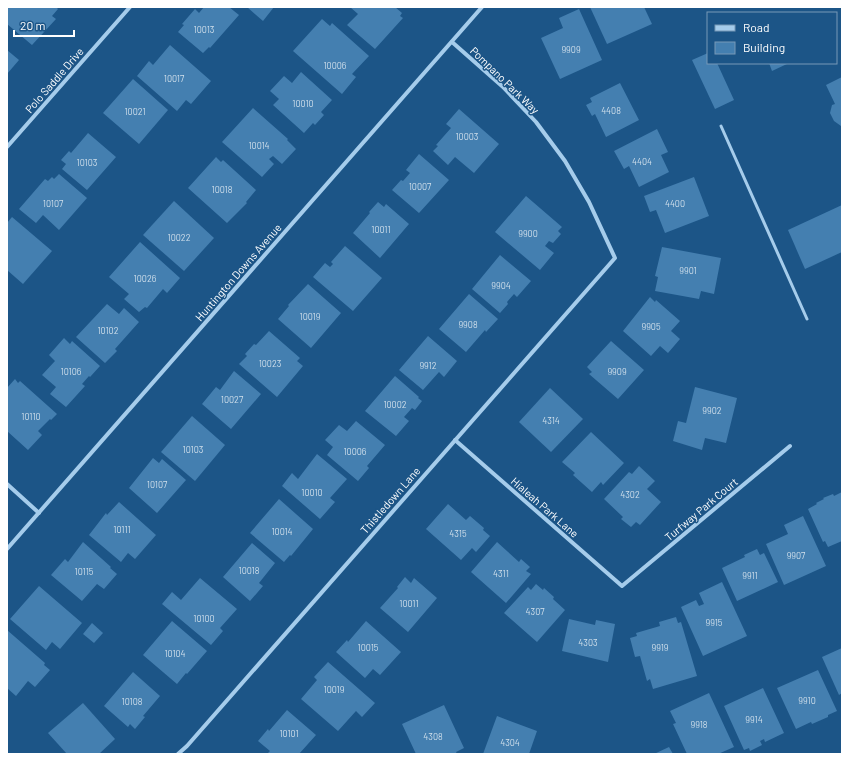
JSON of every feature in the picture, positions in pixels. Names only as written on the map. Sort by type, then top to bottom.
[{"type":"street","name":"Polo Saddle Drive","points":[[7,147],[130,7]]},
{"type":"street","name":"Huntington Downs Avenue","points":[[7,549],[482,7]]},
{"type":"street","name":"Pompano Park Way","points":[[452,42],[503,87],[536,122],[565,161],[589,202],[615,258]]},
{"type":"street","name":"Thistledown Lane","points":[[178,754],[187,746],[615,258]]},
{"type":"street","name":"Hialeah Park Lane","points":[[455,440],[622,586]]},
{"type":"street","name":"Turfway Park Court","points":[[622,586],[790,446]]},
{"type":"street","points":[[7,484],[39,513]]},
{"type":"lane","points":[[721,126],[807,319]]},
{"type":"building","points":[[7,7],[56,7],[58,9],[52,16],[56,19],[32,45],[7,24]]},
{"type":"building","points":[[204,7],[229,7],[239,15],[210,48],[209,47],[203,53],[178,32],[184,25],[182,24],[195,9],[199,13]]},
{"type":"building","points":[[247,7],[274,7],[263,21]]},
{"type":"building","points":[[350,7],[395,7],[402,13],[400,16],[403,18],[375,49],[347,25],[358,14]]},
{"type":"building","points":[[590,7],[644,7],[652,24],[607,44]]},
{"type":"building","points":[[579,9],[602,60],[560,79],[541,38],[563,28],[559,18]]},
{"type":"building","points":[[322,19],[330,26],[332,23],[369,56],[352,74],[356,77],[342,94],[293,51]]},
{"type":"building","points":[[170,45],[211,81],[191,104],[186,100],[177,111],[137,76],[149,61],[153,65]]},
{"type":"building","points":[[7,50],[19,60],[7,74]]},
{"type":"building","points":[[707,53],[707,64],[717,64],[734,100],[715,109],[692,60]]},
{"type":"building","points":[[769,64],[787,64],[772,71]]},
{"type":"building","points":[[301,72],[332,100],[321,112],[324,115],[315,125],[313,123],[304,133],[273,105],[279,99],[270,91],[284,76],[292,83]]},
{"type":"building","points":[[842,77],[841,126],[834,121],[830,113],[832,105],[835,104],[826,85]]},
{"type":"building","points":[[133,79],[168,110],[139,144],[103,113]]},
{"type":"building","points":[[620,83],[639,120],[606,137],[595,114],[592,116],[586,105],[592,102],[590,98]]},
{"type":"building","points":[[253,108],[288,139],[287,140],[296,149],[282,164],[273,156],[269,159],[274,164],[262,177],[222,142]]},
{"type":"building","points":[[459,109],[499,144],[474,173],[455,157],[448,165],[433,151],[438,146],[436,145],[451,128],[446,124]]},
{"type":"building","points":[[657,129],[668,152],[661,155],[669,172],[639,187],[629,166],[624,169],[614,151]]},
{"type":"building","points":[[88,133],[116,157],[87,190],[62,169],[66,164],[61,160],[69,151],[71,153]]},
{"type":"building","points":[[419,154],[449,180],[419,213],[392,190],[410,173],[406,170]]},
{"type":"building","points":[[216,157],[221,162],[223,160],[256,190],[246,202],[247,203],[227,223],[188,188]]},
{"type":"building","points":[[59,174],[87,198],[59,230],[43,215],[36,223],[19,209],[45,179],[48,181],[52,177],[54,179]]},
{"type":"building","points":[[694,177],[709,216],[665,233],[656,210],[650,212],[644,196]]},
{"type":"building","points":[[526,196],[562,227],[558,231],[561,234],[553,243],[549,241],[545,246],[554,253],[540,270],[495,232]]},
{"type":"building","points":[[174,201],[214,238],[184,271],[143,235]]},
{"type":"building","points":[[378,202],[384,207],[386,204],[409,224],[380,258],[353,233]]},
{"type":"building","points":[[842,205],[842,252],[805,269],[788,230]]},
{"type":"building","points":[[12,217],[52,251],[23,284],[7,270],[7,223]]},
{"type":"building","points":[[140,242],[180,278],[167,293],[163,289],[147,308],[145,307],[139,312],[124,299],[129,294],[109,277]]},
{"type":"building","points":[[345,246],[382,278],[353,311],[313,277],[325,263],[330,267],[333,264],[331,262]]},
{"type":"building","points":[[662,247],[721,258],[714,294],[701,291],[699,299],[655,291],[658,277],[655,276]]},
{"type":"building","points":[[500,255],[531,281],[517,297],[514,294],[500,313],[472,289]]},
{"type":"building","points":[[308,284],[341,313],[311,348],[278,319],[289,306],[288,305]]},
{"type":"building","points":[[469,294],[498,319],[486,332],[485,330],[466,352],[439,329]]},
{"type":"building","points":[[650,297],[655,302],[656,300],[680,321],[671,331],[680,339],[668,353],[660,346],[651,356],[623,331]]},
{"type":"building","points":[[107,304],[119,314],[124,308],[139,322],[115,349],[117,351],[105,363],[76,337]]},
{"type":"building","points":[[269,331],[300,358],[297,361],[303,366],[277,397],[239,364],[247,356],[245,354],[254,344],[256,345]]},
{"type":"building","points":[[428,336],[457,361],[444,377],[439,372],[423,390],[399,370]]},
{"type":"building","points":[[64,338],[70,344],[72,341],[100,366],[82,384],[85,386],[66,407],[50,394],[56,387],[42,375],[55,361],[49,355]]},
{"type":"building","points":[[611,341],[644,370],[618,399],[589,374],[592,372],[587,367]]},
{"type":"building","points":[[234,371],[261,394],[231,429],[202,404],[216,387],[220,390]]},
{"type":"building","points":[[395,376],[422,401],[415,410],[412,408],[404,417],[409,421],[396,436],[365,411]]},
{"type":"building","points":[[15,379],[18,383],[20,381],[57,414],[38,431],[42,435],[28,450],[7,431],[7,388]]},
{"type":"building","points":[[695,387],[737,398],[726,443],[705,438],[702,450],[673,441],[678,421],[686,423]]},
{"type":"building","points":[[550,388],[583,419],[551,452],[519,422]]},
{"type":"building","points":[[192,416],[225,445],[195,481],[161,452]]},
{"type":"building","points":[[356,421],[385,445],[367,466],[369,468],[358,481],[327,455],[333,447],[325,440],[339,425],[347,431]]},
{"type":"building","points":[[591,432],[624,463],[603,485],[601,482],[592,492],[573,475],[575,473],[562,462]]},
{"type":"building","points":[[317,454],[347,479],[330,498],[335,502],[320,519],[282,486],[292,473],[298,479]]},
{"type":"building","points":[[153,458],[159,463],[162,459],[186,480],[157,513],[129,488]]},
{"type":"building","points":[[639,466],[655,481],[647,489],[661,502],[640,525],[636,522],[631,527],[621,519],[623,517],[604,499],[629,472],[632,474]]},
{"type":"building","points":[[842,492],[842,541],[828,547],[825,541],[823,542],[808,509],[824,499],[823,498],[833,494],[834,496]]},
{"type":"building","points":[[279,499],[313,529],[291,556],[290,555],[284,562],[250,533]]},
{"type":"building","points":[[119,502],[156,535],[135,559],[128,553],[121,562],[89,535],[106,513],[107,515]]},
{"type":"building","points":[[448,504],[466,520],[470,516],[484,528],[483,530],[490,536],[476,552],[472,548],[461,560],[426,529]]},
{"type":"building","points":[[803,516],[826,566],[784,585],[766,544],[788,534],[784,525]]},
{"type":"building","points":[[83,542],[117,574],[104,589],[97,584],[82,601],[51,575],[65,559],[68,562]]},
{"type":"building","points":[[497,542],[519,562],[521,559],[530,567],[526,571],[531,574],[506,603],[471,572]]},
{"type":"building","points":[[252,543],[275,563],[259,583],[263,586],[250,601],[223,577]]},
{"type":"building","points":[[757,549],[760,555],[764,553],[778,582],[737,601],[722,568],[745,557],[744,555]]},
{"type":"building","points":[[405,577],[411,583],[414,578],[437,598],[408,632],[380,608],[398,588],[397,587]]},
{"type":"building","points":[[200,578],[237,609],[220,628],[223,631],[211,645],[162,604],[172,592],[181,600]]},
{"type":"building","points":[[722,582],[747,636],[703,656],[681,607],[696,600],[699,606],[704,604],[699,593]]},
{"type":"building","points":[[536,584],[543,590],[544,588],[565,610],[537,642],[504,613],[528,587],[531,590]]},
{"type":"building","points":[[39,586],[82,623],[60,649],[52,642],[46,650],[10,619]]},
{"type":"building","points":[[676,617],[678,623],[681,622],[697,676],[653,689],[650,679],[647,681],[640,656],[635,657],[630,638],[637,636],[636,633],[660,626],[659,622]]},
{"type":"building","points":[[569,619],[595,625],[596,620],[615,624],[608,662],[562,651]]},
{"type":"building","points":[[172,621],[207,651],[177,684],[143,655]]},
{"type":"building","points":[[366,621],[401,652],[380,675],[373,669],[365,678],[336,652],[347,640],[348,642]]},
{"type":"building","points":[[92,623],[103,633],[94,643],[83,634]]},
{"type":"building","points":[[7,630],[45,663],[44,665],[50,670],[35,687],[28,681],[16,696],[7,688]]},
{"type":"building","points":[[842,648],[842,693],[839,695],[822,657]]},
{"type":"building","points":[[328,662],[375,703],[362,717],[356,711],[338,731],[301,699],[317,680],[314,677]]},
{"type":"building","points":[[818,670],[837,711],[828,715],[828,717],[812,724],[811,722],[796,729],[777,688]]},
{"type":"building","points":[[133,672],[160,696],[143,716],[145,717],[135,729],[130,724],[128,727],[104,706]]},
{"type":"building","points":[[763,688],[784,733],[765,742],[764,739],[760,741],[762,745],[750,751],[749,748],[744,750],[724,706]]},
{"type":"building","points":[[709,693],[734,747],[718,754],[687,754],[673,724],[676,723],[670,711]]},
{"type":"building","points":[[83,703],[115,739],[99,754],[67,754],[48,733]]},
{"type":"building","points":[[444,705],[464,748],[456,752],[457,754],[416,754],[402,724]]},
{"type":"building","points":[[287,710],[316,735],[299,754],[270,754],[268,753],[270,751],[258,741],[268,729],[269,731]]},
{"type":"building","points":[[497,716],[537,731],[529,754],[483,754]]},
{"type":"building","points":[[669,747],[673,754],[654,754]]}]
